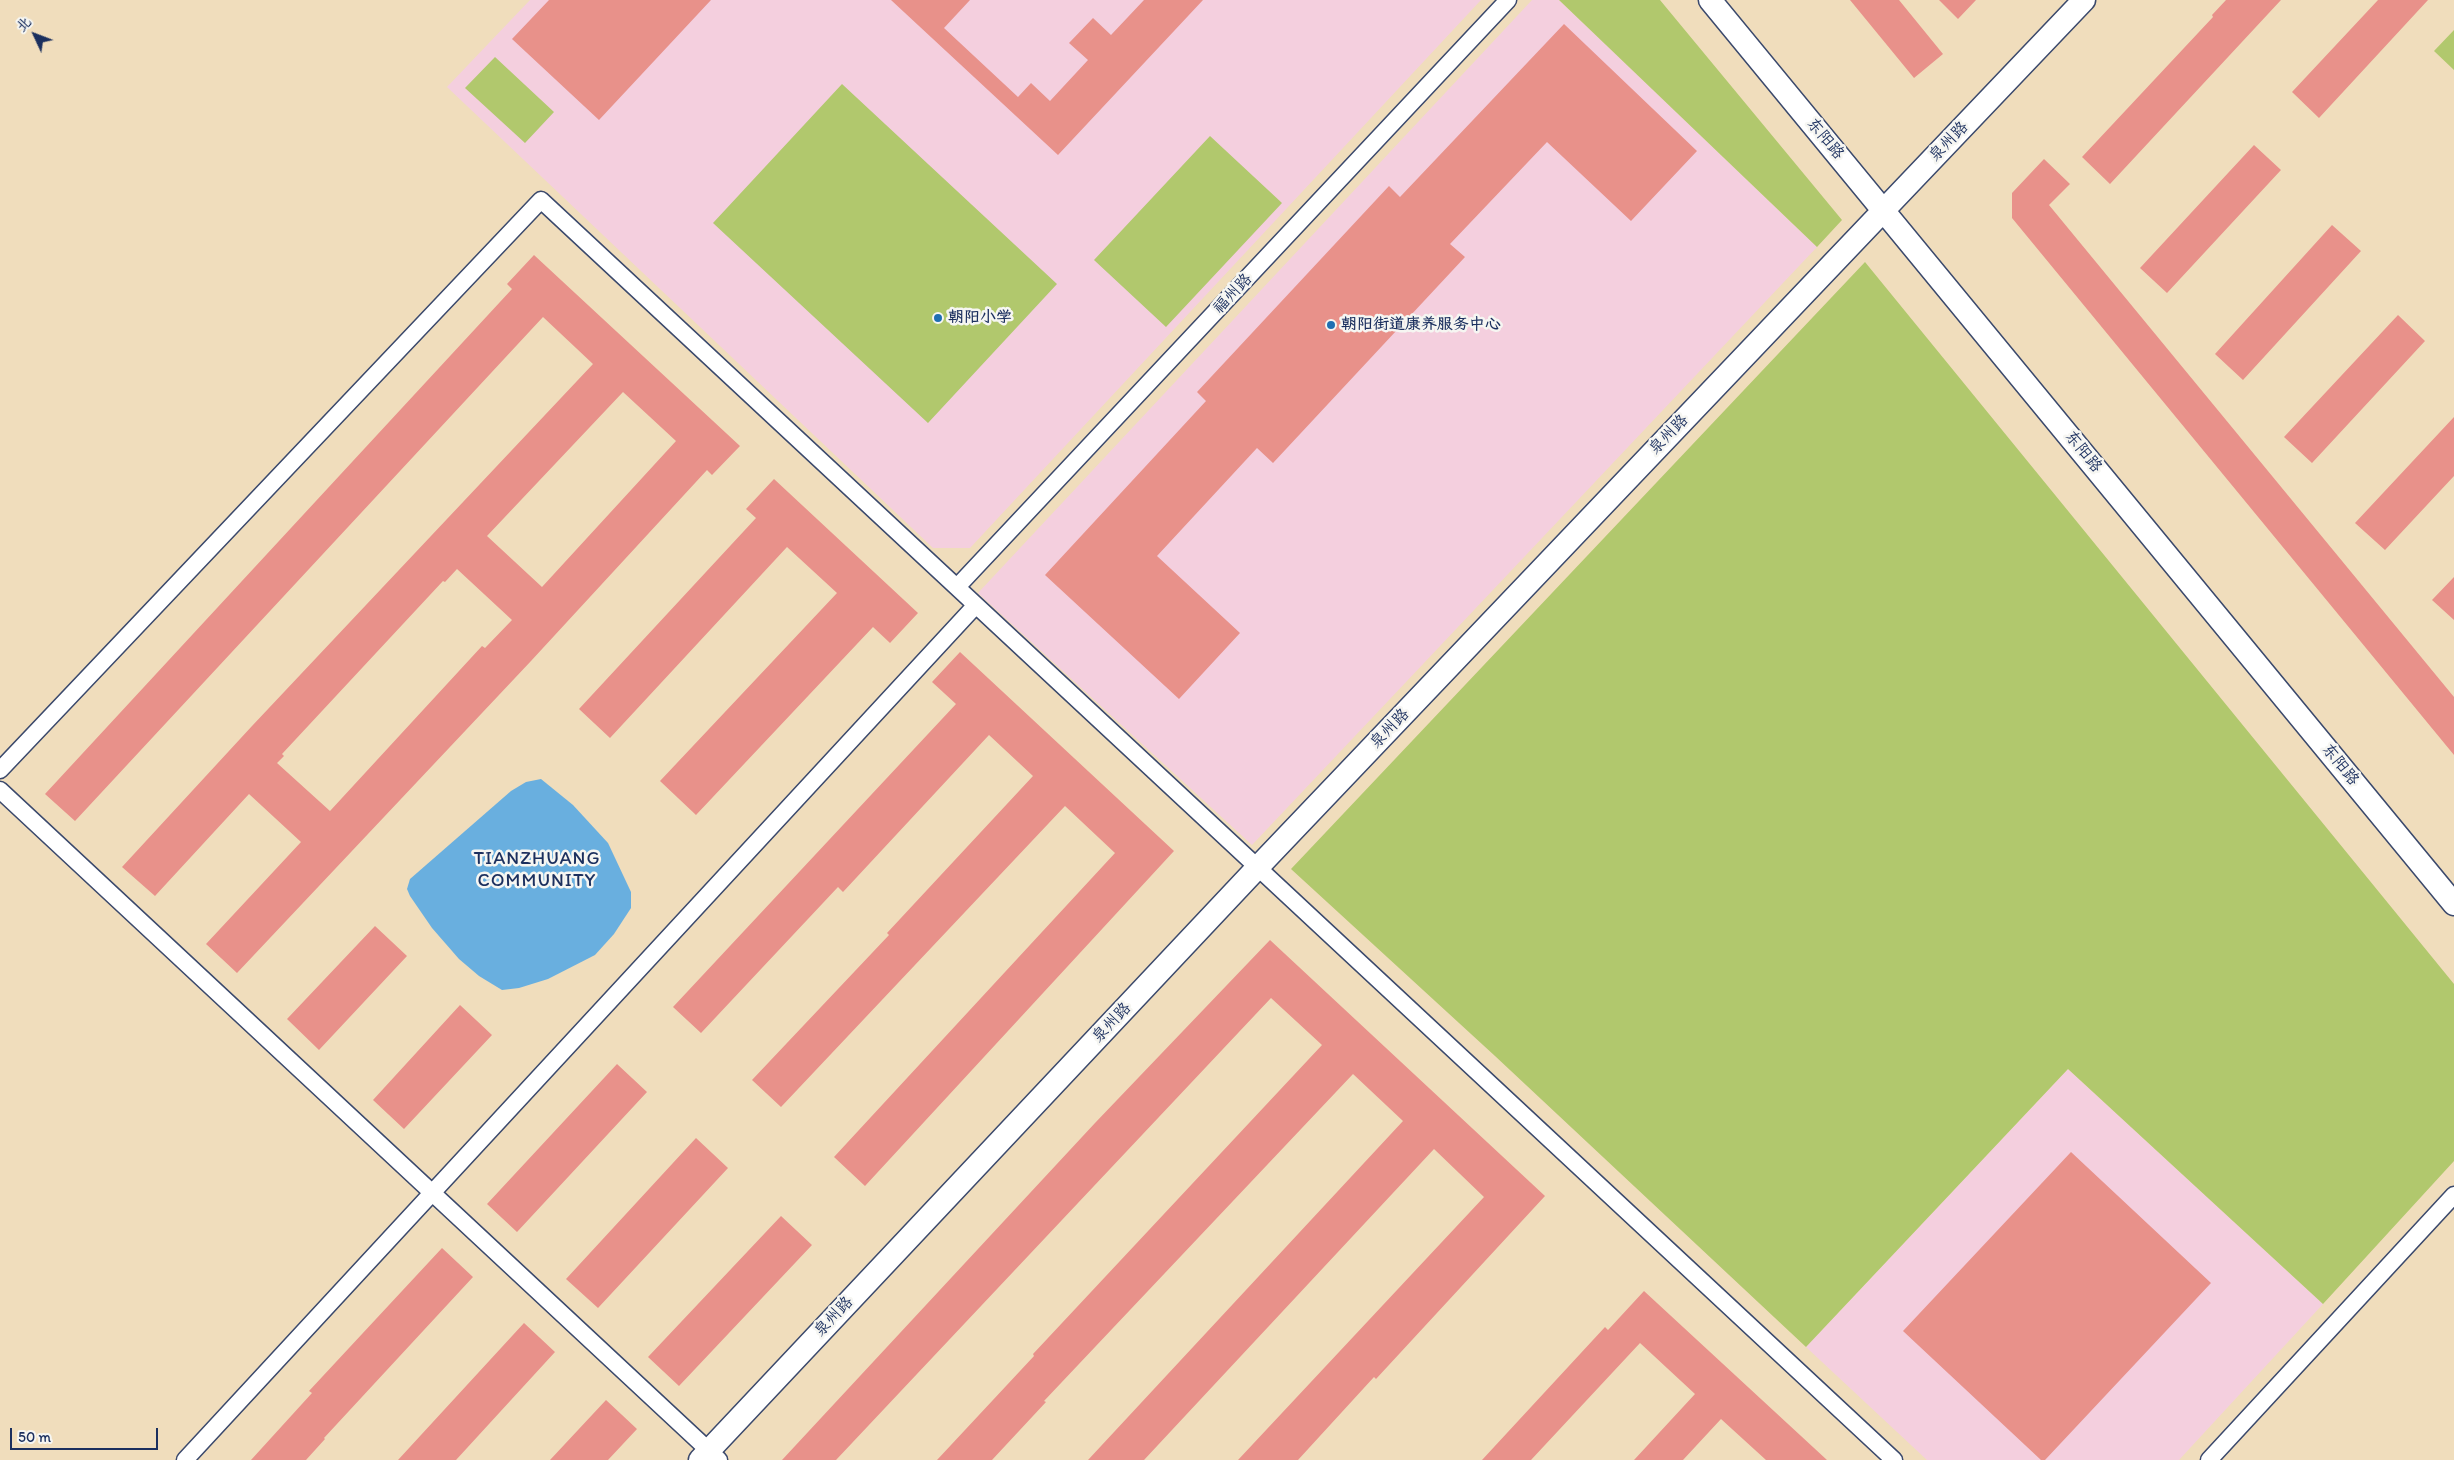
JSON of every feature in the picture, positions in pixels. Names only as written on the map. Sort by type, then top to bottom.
[{"type":"street","name":"福州路","points":[[957,588],[1508,0]]},
{"type":"street","name":"东阳路","points":[[1710,0],[2454,904]]},
{"type":"street","name":"泉州路","points":[[709,1457],[1258,868],[2084,0]]},
{"type":"street","points":[[0,770],[542,200],[1894,1460]]},
{"type":"street","points":[[185,1460],[976,605]]},
{"type":"street","points":[[0,790],[432,1193],[709,1457]]},
{"type":"street","points":[[2209,1460],[2454,1195]]},
{"type":"shaded area","name":"朝阳小学","points":[[530,0],[1481,0],[970,548],[933,548],[447,87]]},
{"type":"shaded area","points":[[1532,0],[1559,0],[1817,247],[1252,845],[978,593]]},
{"type":"shaded area","points":[[2068,1069],[2323,1304],[2179,1460],[1927,1460],[1806,1347]]},
{"type":"green space","points":[[1559,0],[1660,0],[1842,220],[1817,247]]},
{"type":"green space","points":[[2454,30],[2454,70],[2434,51]]},
{"type":"green space","points":[[495,57],[554,112],[525,143],[465,88]]},
{"type":"green space","points":[[842,84],[1057,284],[928,423],[713,223]]},
{"type":"green space","points":[[1210,136],[1282,203],[1166,327],[1094,260]]},
{"type":"green space","points":[[1865,262],[2454,984],[2454,1161],[2323,1304],[2068,1069],[1806,1347],[1495,1056],[1291,869]]},
{"type":"water","points":[[541,779],[573,805],[608,843],[631,892],[631,908],[614,934],[595,955],[548,979],[519,988],[502,990],[479,976],[459,959],[432,928],[407,889],[410,879],[511,791],[526,782]]},
{"type":"building","points":[[549,0],[711,0],[599,120],[512,39]]},
{"type":"building","points":[[891,0],[970,0],[944,28],[1018,97],[1031,83],[1050,101],[1088,60],[1069,43],[1093,18],[1111,35],[1144,0],[1203,0],[1058,155]]},
{"type":"building","points":[[1850,0],[1899,0],[1943,54],[1914,78]]},
{"type":"building","points":[[1939,0],[1976,0],[1958,19]]},
{"type":"building","points":[[2226,0],[2281,0],[2110,184],[2082,157],[2213,17],[2212,15]]},
{"type":"building","points":[[2378,0],[2428,0],[2319,118],[2292,92]]},
{"type":"building","points":[[1564,24],[1697,151],[1631,221],[1547,142],[1450,244],[1465,257],[1273,463],[1257,448],[1157,556],[1240,633],[1179,699],[1045,575],[1206,401],[1197,392],[1389,186],[1400,197]]},
{"type":"building","points":[[2254,145],[2281,170],[2167,293],[2140,268]]},
{"type":"building","points":[[2044,159],[2070,184],[2049,205],[2454,697],[2454,755],[2012,218],[2012,193]]},
{"type":"building","points":[[2332,225],[2361,251],[2243,380],[2215,354]]},
{"type":"building","points":[[534,255],[740,446],[712,475],[707,470],[531,661],[237,973],[206,944],[301,842],[249,794],[155,896],[122,867],[593,364],[543,317],[75,821],[45,794],[512,289],[507,284]],"holes":[[[623,392],[676,441],[542,587],[487,536]],[[457,569],[512,620],[485,648],[482,646],[330,811],[277,763],[284,756],[282,754],[443,581],[445,582]]]},
{"type":"building","points":[[2398,315],[2425,341],[2312,463],[2284,437]]},
{"type":"building","points":[[2454,417],[2454,476],[2385,550],[2355,523]]},
{"type":"building","points":[[774,479],[918,613],[890,643],[873,627],[696,815],[660,781],[837,593],[787,547],[610,738],[579,709],[756,518],[746,509]]},
{"type":"building","points":[[2454,577],[2454,620],[2432,600]]},
{"type":"building","points":[[960,652],[1174,851],[865,1186],[834,1157],[1115,853],[1065,806],[781,1107],[752,1080],[889,935],[887,933],[1033,776],[989,735],[843,892],[838,887],[701,1033],[673,1007],[956,704],[932,682]]},
{"type":"building","points":[[375,926],[407,956],[319,1050],[287,1019]]},
{"type":"building","points":[[1270,940],[1545,1196],[1376,1379],[1374,1377],[1298,1460],[1238,1460],[1484,1197],[1434,1149],[1144,1460],[1088,1460],[1403,1121],[1353,1074],[1044,1401],[1046,1402],[992,1460],[937,1460],[1034,1356],[1033,1354],[1322,1045],[1271,998],[836,1460],[782,1460],[1095,1123]]},
{"type":"building","points":[[460,1005],[492,1035],[404,1129],[373,1100]]},
{"type":"building","points":[[617,1064],[647,1092],[517,1232],[487,1204]]},
{"type":"building","points":[[696,1138],[728,1168],[598,1308],[566,1279]]},
{"type":"building","points":[[2071,1152],[2211,1283],[2045,1460],[2041,1460],[1903,1331]]},
{"type":"building","points":[[781,1216],[812,1245],[679,1386],[648,1357]]},
{"type":"building","points":[[442,1248],[473,1277],[324,1438],[306,1460],[251,1460],[312,1393],[309,1391]]},
{"type":"building","points":[[1644,1291],[1827,1460],[1766,1460],[1721,1419],[1683,1460],[1634,1460],[1695,1394],[1640,1343],[1531,1460],[1482,1460],[1605,1327],[1608,1330]]},
{"type":"building","points":[[524,1323],[555,1352],[456,1460],[398,1460]]},
{"type":"building","points":[[606,1400],[637,1429],[608,1460],[550,1460]]},
{"type":"place","name":"朝阳小学","points":[[938,318]]},
{"type":"place","name":"朝阳街道康养服务中心","points":[[1331,325]]},
{"type":"district","name":"TIANZHUANG COMMUNITY","points":[[537,870]]}]
